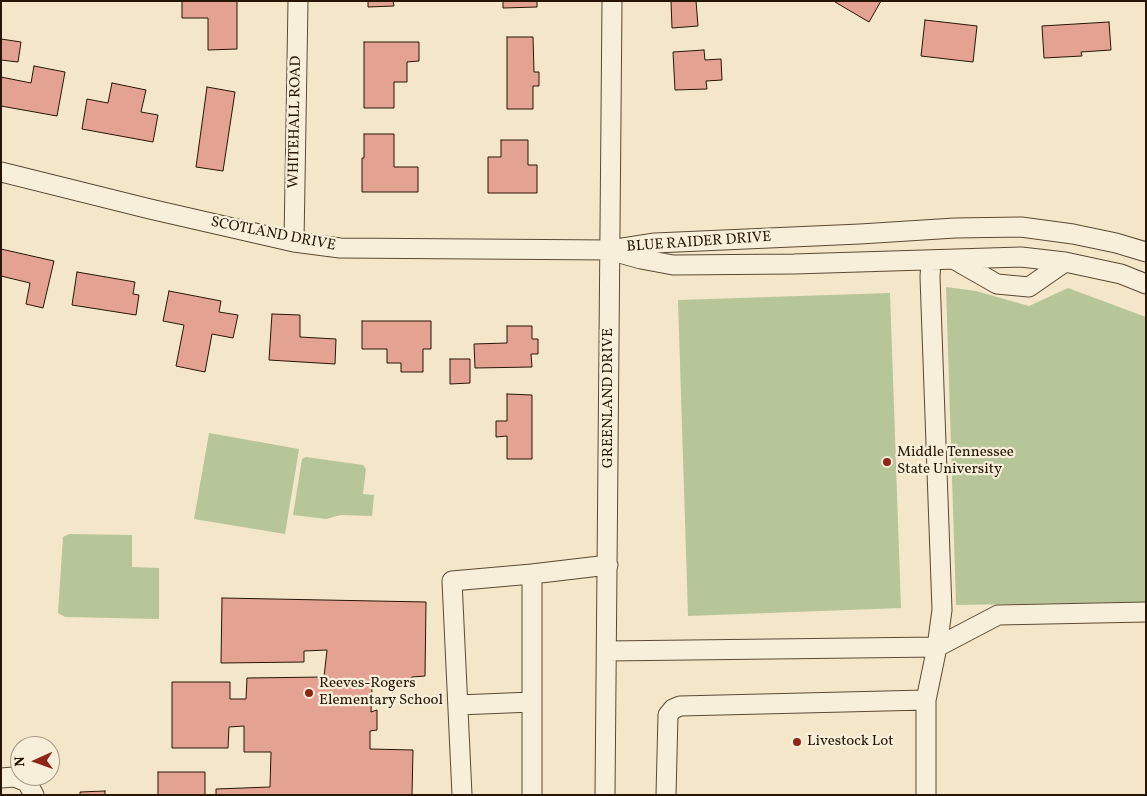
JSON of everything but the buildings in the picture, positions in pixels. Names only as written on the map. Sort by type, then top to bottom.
[{"type":"street","name":"WHITEHALL ROAD","points":[[294,242],[298,1]]},
{"type":"street","name":"GREENLAND DRIVE","points":[[605,795],[612,1]]},
{"type":"street","name":"SCOTLAND DRIVE","points":[[1,172],[294,242],[340,248],[610,250]]},
{"type":"street","name":"BLUE RAIDER DRIVE","points":[[610,250],[655,243],[955,228],[1021,227],[1073,234],[1116,243],[1146,252]]},
{"type":"street","name":"BLUE RAIDER DRIVE","points":[[610,250],[641,260],[673,264],[804,264],[1021,257],[1065,262],[1121,274],[1146,284]]},
{"type":"street","points":[[954,259],[997,284],[1029,287],[1065,262]]},
{"type":"street","points":[[926,795],[926,700],[937,647],[942,610],[931,261]]},
{"type":"street","points":[[462,795],[452,581],[608,565]]},
{"type":"street","points":[[532,574],[532,795]]},
{"type":"street","points":[[607,651],[937,647],[998,615],[1146,612]]},
{"type":"street","points":[[666,795],[668,715],[673,708],[680,706],[926,700]]},
{"type":"street","points":[[458,705],[532,702]]},
{"type":"street","points":[[1,778],[14,777],[27,782],[34,795]]},
{"type":"green space","points":[[946,287],[976,291],[1029,306],[1068,288],[1146,317],[1146,602],[956,605]]},
{"type":"green space","points":[[890,293],[901,608],[688,616],[678,300]]},
{"type":"green space","points":[[209,433],[299,449],[285,534],[194,519]]},
{"type":"green space","points":[[306,457],[363,465],[366,469],[363,494],[374,495],[372,516],[341,515],[326,519],[293,515],[302,459]]},
{"type":"green space","points":[[69,534],[132,535],[132,567],[159,568],[159,619],[65,617],[58,613],[63,537]]},
{"type":"place","name":"Middle Tennessee State University","points":[[887,462]]},
{"type":"place","name":"Reeves-Rogers Elementary School","points":[[309,693]]},
{"type":"place","name":"Livestock Lot","points":[[797,742]]}]
